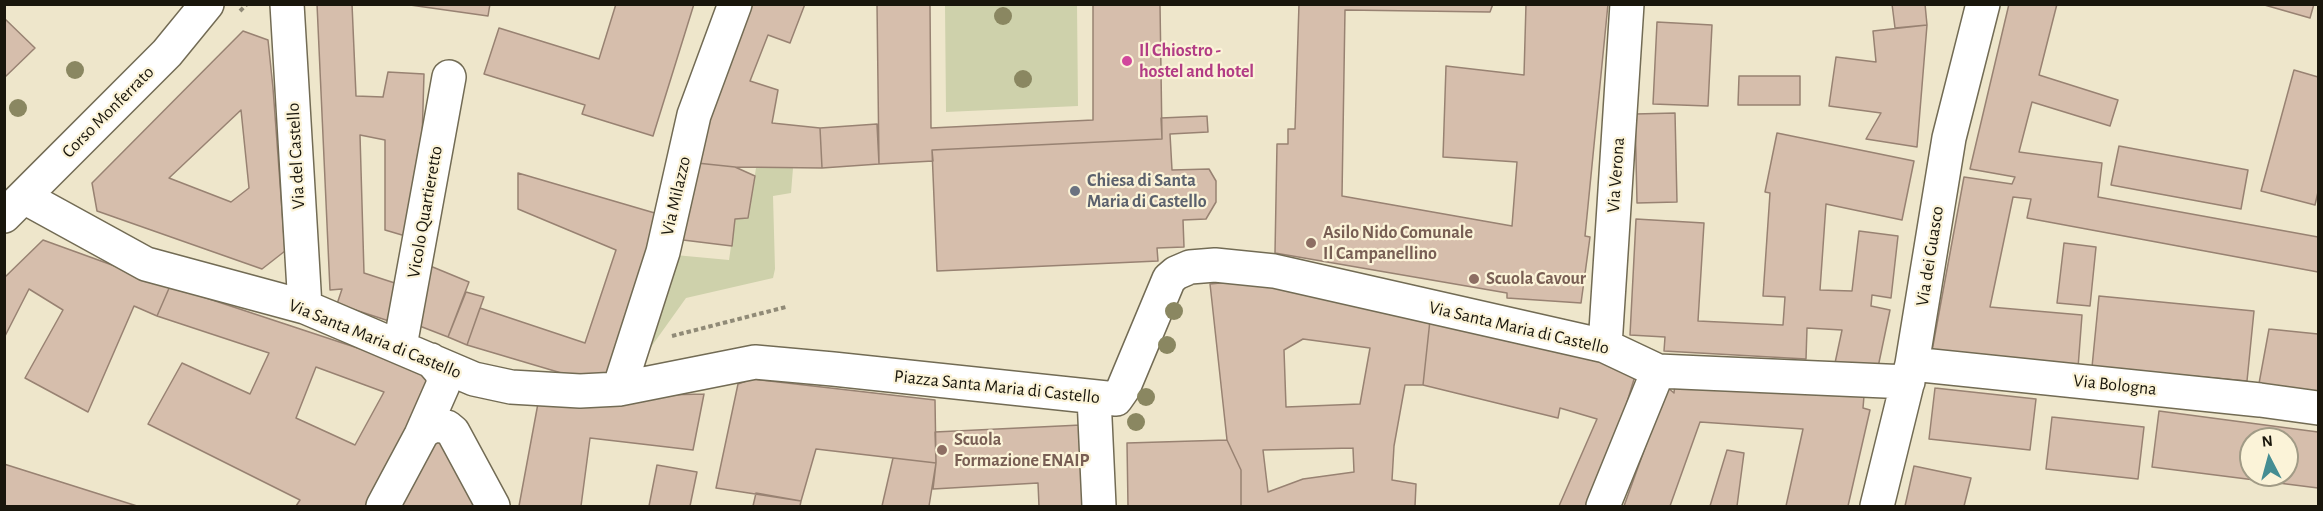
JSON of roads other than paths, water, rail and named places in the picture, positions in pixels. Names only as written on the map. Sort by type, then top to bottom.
[{"type":"street","name":"Corso Monferrato","points":[[14,207],[166,53],[207,4]]},
{"type":"street","name":"Via del Castello","points":[[287,4],[305,308]]},
{"type":"street","name":"Via Milazzo","points":[[619,389],[663,252],[694,115],[735,4]]},
{"type":"street","name":"Via Verona","points":[[1605,345],[1627,4]]},
{"type":"street","name":"Via dei Guasco","points":[[1877,507],[1910,373],[1949,138],[1983,4]]},
{"type":"street","name":"Vicolo Quartieretto","points":[[400,346],[449,77]]},
{"type":"street","name":"Via Santa Maria di Castello","points":[[14,207],[146,264],[305,308],[474,379],[511,387],[580,391],[619,389],[710,371]]},
{"type":"street","name":"Piazza Santa Maria di Castello","points":[[710,371],[755,362],[1112,400],[1119,397],[1170,279],[1176,273],[1190,267],[1215,265],[1274,271]]},
{"type":"street","name":"Via Santa Maria di Castello","points":[[1274,271],[1605,345],[1658,372],[1910,373]]},
{"type":"street","points":[[384,507],[421,435],[444,382],[440,369],[431,360]]},
{"type":"street","points":[[1603,507],[1658,372]]},
{"type":"street","name":"Via Bologna","points":[[1910,373],[2260,400],[2319,408]]},
{"type":"street","points":[[493,507],[448,423],[447,398],[460,388],[485,385],[511,387]]},
{"type":"street","points":[[1094,398],[1100,507]]},
{"type":"street","points":[[421,435],[435,425],[447,427],[455,436]]},
{"type":"place","name":"Il Chiostro - hostel and hotel","points":[[1127,61]]},
{"type":"place","name":"Chiesa di Santa Maria di Castello","points":[[1075,191]]},
{"type":"place","name":"Asilo Nido Comunale Il Campanellino","points":[[1311,243]]},
{"type":"place","name":"Scuola Cavour","points":[[1474,279]]},
{"type":"place","name":"Scuola Formazione ENAIP","points":[[942,450]]}]
